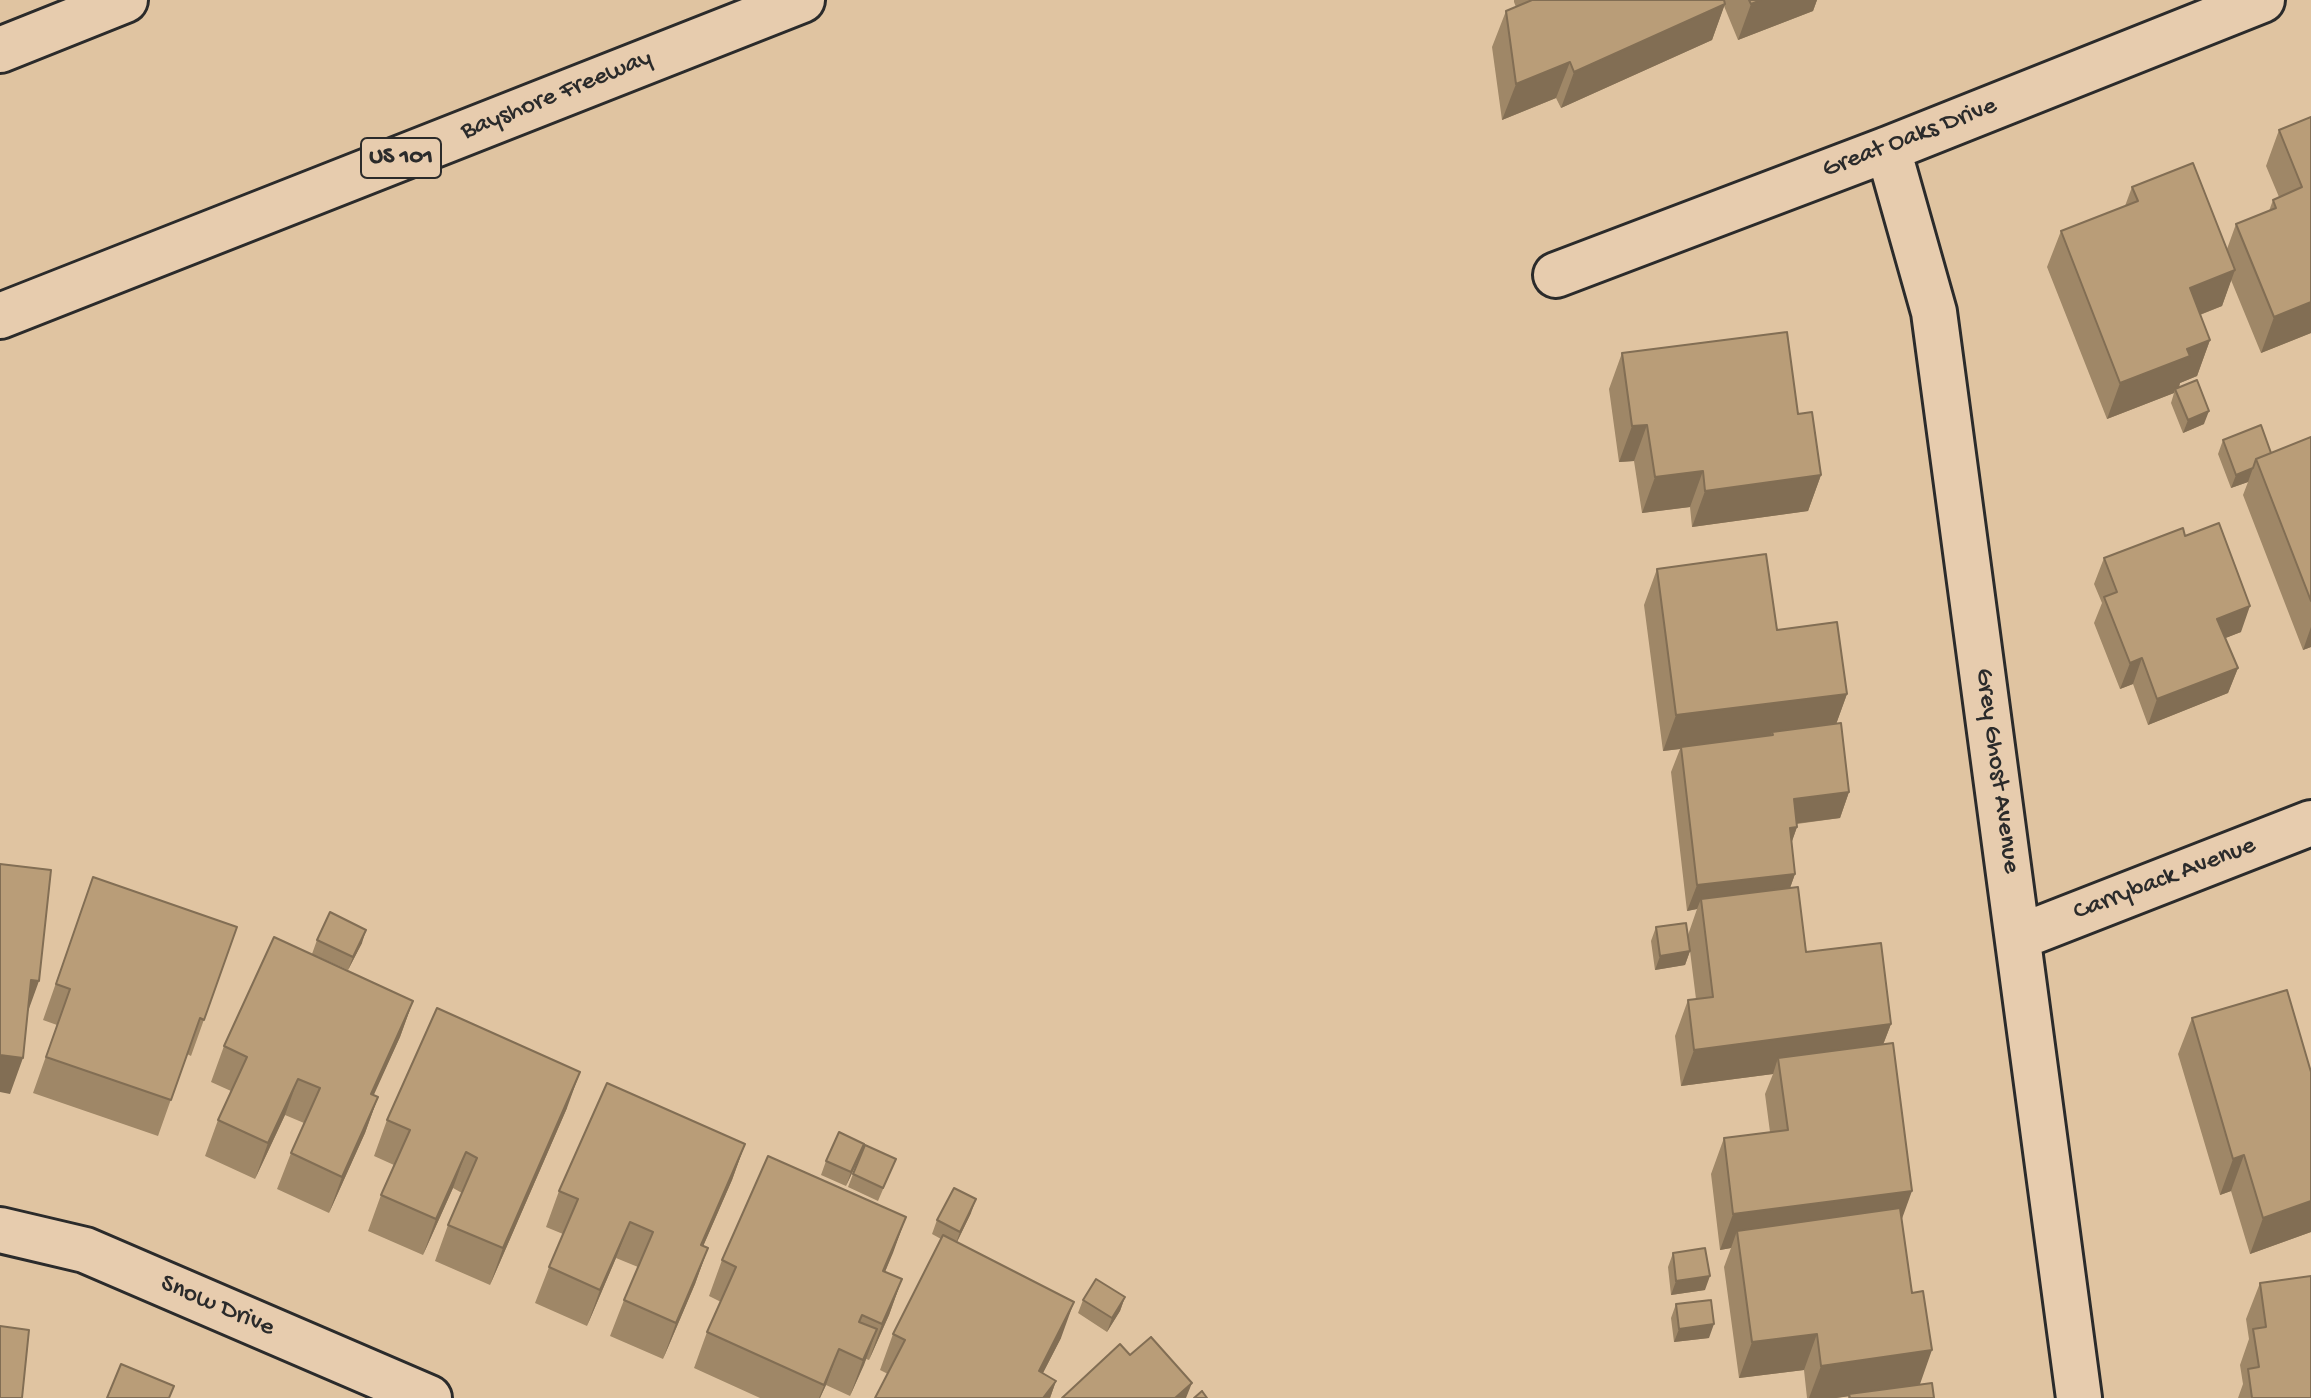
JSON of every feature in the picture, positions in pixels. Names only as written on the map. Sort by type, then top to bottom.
[{"type":"main road","points":[[0,50],[125,0]]},
{"type":"main road","name":"Bayshore Freeway","points":[[0,316],[802,0]]},
{"type":"main road","name":"Great Oaks Drive","points":[[1556,275],[1888,149],[2262,0]]},
{"type":"main road","name":"Grey Ghost Avenue","points":[[1888,149],[1934,312],[2079,1398]]},
{"type":"main road","name":"Carryback Avenue","points":[[2019,937],[2311,823]]},
{"type":"main road","name":"Snow Drive","points":[[0,1230],[85,1250],[429,1398]]},
{"type":"building","points":[[1532,0],[1724,0],[1725,4],[1574,72],[1570,62],[1516,84],[1506,11]]},
{"type":"building","points":[[2311,117],[2311,302],[2274,317],[2236,224],[2276,208],[2273,200],[2302,187],[2279,130]]},
{"type":"building","points":[[2193,163],[2235,270],[2190,288],[2210,340],[2187,349],[2190,356],[2120,383],[2061,231],[2138,201],[2132,187]]},
{"type":"building","points":[[1787,332],[1798,414],[1812,412],[1821,475],[1705,491],[1703,471],[1655,477],[1647,425],[1632,426],[1622,353]]},
{"type":"building","points":[[2197,380],[2209,411],[2188,420],[2175,389]]},
{"type":"building","points":[[2261,425],[2271,453],[2256,459],[2253,468],[2236,475],[2223,440]]},
{"type":"building","points":[[2311,437],[2311,601],[2256,459]]},
{"type":"building","points":[[2219,523],[2250,606],[2217,619],[2238,668],[2157,699],[2142,658],[2130,663],[2104,597],[2117,592],[2104,558],[2183,528],[2185,536]]},
{"type":"building","points":[[1766,554],[1777,630],[1837,622],[1847,694],[1676,715],[1657,569]]},
{"type":"building","points":[[1841,723],[1849,792],[1794,799],[1797,827],[1790,828],[1795,874],[1697,885],[1681,747]]},
{"type":"building","points":[[0,864],[51,870],[39,981],[31,980],[23,1058],[0,1055]]},
{"type":"building","points":[[93,877],[237,927],[171,1100],[46,1057],[70,989],[56,984]]},
{"type":"building","points":[[1798,887],[1806,952],[1881,943],[1891,1024],[1694,1050],[1688,1000],[1713,997],[1701,899]]},
{"type":"building","points":[[330,912],[366,930],[353,957],[317,940]]},
{"type":"building","points":[[1686,923],[1690,951],[1660,956],[1656,927]]},
{"type":"building","points":[[274,937],[413,1001],[371,1094],[378,1097],[342,1177],[291,1153],[320,1088],[298,1079],[268,1143],[218,1120],[247,1057],[224,1046]]},
{"type":"building","points":[[2287,990],[2311,1072],[2311,1201],[2263,1218],[2244,1155],[2233,1159],[2192,1018]]},
{"type":"building","points":[[437,1008],[580,1072],[503,1248],[448,1225],[477,1158],[466,1152],[436,1219],[381,1195],[410,1130],[387,1120]]},
{"type":"building","points":[[1893,1043],[1912,1191],[1733,1214],[1724,1138],[1788,1130],[1778,1058]]},
{"type":"building","points":[[607,1083],[745,1144],[701,1245],[708,1248],[676,1323],[624,1300],[653,1232],[630,1222],[600,1290],[549,1267],[578,1199],[559,1191]]},
{"type":"building","points":[[839,1132],[864,1144],[851,1172],[826,1161]]},
{"type":"building","points":[[865,1145],[896,1159],[883,1188],[853,1174]]},
{"type":"building","points":[[768,1156],[906,1217],[883,1271],[902,1279],[882,1324],[862,1315],[859,1322],[877,1329],[863,1360],[839,1349],[824,1385],[707,1332],[736,1267],[722,1260]]},
{"type":"building","points":[[954,1188],[976,1199],[960,1232],[937,1220]]},
{"type":"building","points":[[1900,1208],[1912,1293],[1923,1291],[1932,1350],[1821,1366],[1817,1334],[1752,1342],[1737,1231]]},
{"type":"building","points":[[943,1235],[1074,1302],[1039,1371],[1056,1381],[1043,1398],[875,1398],[905,1340],[893,1334]]},
{"type":"building","points":[[1705,1248],[1710,1276],[1676,1281],[1673,1253]]},
{"type":"building","points":[[2311,1276],[2311,1398],[2252,1398],[2248,1369],[2259,1367],[2253,1329],[2266,1327],[2260,1283]]},
{"type":"building","points":[[1096,1279],[1125,1297],[1112,1318],[1083,1300]]},
{"type":"building","points":[[1711,1300],[1714,1324],[1679,1329],[1676,1304]]},
{"type":"building","points":[[0,1326],[29,1330],[22,1398],[0,1398]]},
{"type":"building","points":[[1151,1337],[1192,1383],[1175,1398],[1062,1398],[1120,1344],[1130,1355]]},
{"type":"building","points":[[121,1364],[174,1386],[169,1398],[107,1398]]},
{"type":"building","points":[[1932,1383],[1934,1398],[1850,1398],[1849,1394]]},
{"type":"building","points":[[1202,1391],[1207,1398],[1194,1398]]}]
